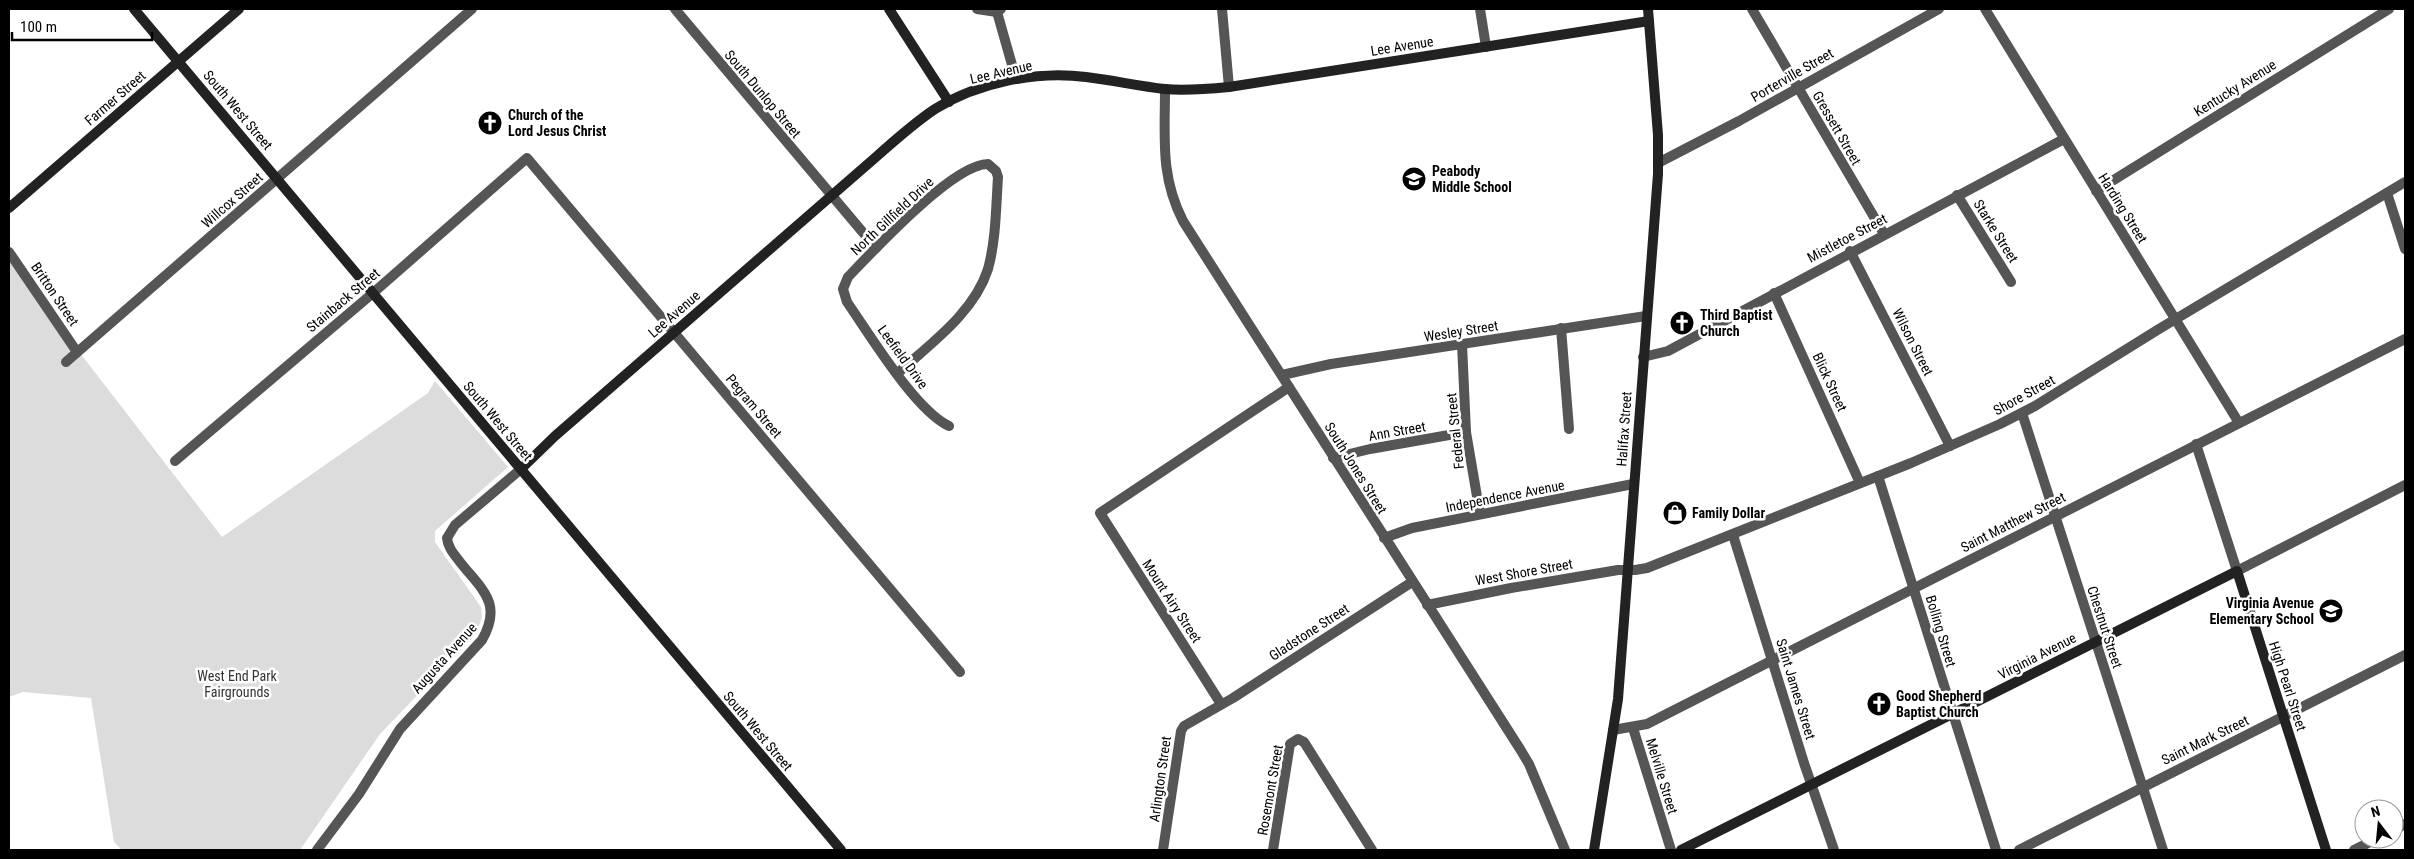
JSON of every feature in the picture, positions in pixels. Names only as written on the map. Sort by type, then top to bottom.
[{"type":"street","name":"South West Street","points":[[134,9],[841,850]]},
{"type":"street","name":"Farmer Street","points":[[9,208],[239,9]]},
{"type":"street","name":"Willcox Street","points":[[66,362],[472,9]]},
{"type":"street","name":"South Dunlop Street","points":[[675,9],[876,248]]},
{"type":"street","points":[[889,9],[949,102]]},
{"type":"street","points":[[977,9],[999,11],[1016,79]]},
{"type":"street","points":[[1222,9],[1229,87]]},
{"type":"street","points":[[1480,9],[1486,47]]},
{"type":"street","name":"Halifax Street","points":[[1594,850],[1614,730],[1658,162],[1657,109],[1648,9]]},
{"type":"street","name":"Gressett Street","points":[[1752,9],[1884,234]]},
{"type":"street","name":"Porterville Street","points":[[1658,162],[1739,121],[1939,9]]},
{"type":"street","name":"Harding Street","points":[[1984,9],[2176,319],[2238,423]]},
{"type":"street","name":"Kentucky Avenue","points":[[2096,191],[2388,9]]},
{"type":"street","name":"Lee Avenue","points":[[521,469],[554,436],[918,121],[949,102],[993,84],[1016,79],[1060,76],[1084,77],[1165,89],[1229,87],[1649,22]]},
{"type":"street","name":"South Jones Street","points":[[1165,89],[1164,160],[1170,191],[1177,208],[1333,458],[1529,764],[1565,850]]},
{"type":"street","name":"Mistletoe Street","points":[[1643,357],[1668,351],[1850,251],[2064,139]]},
{"type":"street","name":"Stainback Street","points":[[174,461],[373,293],[527,158]]},
{"type":"street","name":"Pegram Street","points":[[527,158],[960,672]]},
{"type":"street","name":"North Gillfield Drive","points":[[844,296],[848,277],[937,191],[974,168],[988,164],[996,170],[998,177],[991,253],[988,269],[975,296],[958,316],[898,373]]},
{"type":"street","name":"Shore Street","points":[[1627,570],[1647,568],[1733,535],[1950,446],[2022,413],[2405,182]]},
{"type":"street","points":[[2387,193],[2405,249]]},
{"type":"street","name":"Starke Street","points":[[1957,195],[2011,282]]},
{"type":"street","name":"Wilson Street","points":[[1850,251],[1950,446]]},
{"type":"street","name":"Britton Street","points":[[9,252],[77,352]]},
{"type":"street","name":"Blick Street","points":[[1774,293],[1860,483]]},
{"type":"street","name":"Leefield Drive","points":[[844,296],[922,406],[930,415],[948,426]]},
{"type":"street","name":"Wesley Street","points":[[1282,375],[1331,364],[1646,316]]},
{"type":"street","points":[[1561,328],[1569,429]]},
{"type":"street","name":"Saint Matthew Street","points":[[1633,728],[1646,724],[2405,339]]},
{"type":"street","name":"Federal Street","points":[[1462,344],[1466,432],[1480,514]]},
{"type":"street","name":"Mount Airy Street","points":[[1221,704],[1100,513],[1289,387]]},
{"type":"street","name":"Chestnut Street","points":[[2022,413],[2163,850]]},
{"type":"street","name":"Ann Street","points":[[1333,458],[1370,449],[1466,432]]},
{"type":"street","name":"High Pearl Street","points":[[2196,444],[2326,850]]},
{"type":"street","name":"Augusta Avenue","points":[[317,850],[342,819],[400,729],[482,640],[490,627],[492,612],[488,598],[450,549],[447,538],[455,525],[521,469]]},
{"type":"street","name":"Bolling Street","points":[[1878,476],[1996,850]]},
{"type":"street","name":"Independence Avenue","points":[[1384,538],[1412,528],[1633,484]]},
{"type":"street","name":"Virginia Avenue","points":[[1681,850],[2405,485]]},
{"type":"street","name":"Saint James Street","points":[[1733,535],[1834,850]]},
{"type":"street","name":"West Shore Street","points":[[1427,605],[1511,588],[1627,570]]},
{"type":"street","name":"Gladstone Street","points":[[1221,704],[1412,582]]},
{"type":"street","name":"Saint Mark Street","points":[[2018,850],[2405,655]]},
{"type":"street","name":"Arlington Street","points":[[1163,850],[1181,731],[1184,726],[1221,704]]},
{"type":"street","name":"Melville Street","points":[[1614,730],[1633,728],[1671,850]]},
{"type":"street","name":"Rosemont Street","points":[[1273,850],[1290,744],[1294,740],[1302,740],[1372,850]]},
{"type":"green space","name":"West End Park Fairgrounds","points":[[9,261],[222,537],[428,393],[435,381],[508,467],[435,531],[435,542],[481,607],[482,617],[477,633],[380,734],[300,850],[122,850],[114,842],[91,698],[23,692],[9,697]]},
{"type":"place","name":"Church of the Lord Jesus Christ","points":[[490,123]]},
{"type":"place","name":"Peabody Middle School","points":[[1414,179]]},
{"type":"place","name":"Third Baptist Church","points":[[1682,323]]},
{"type":"place","name":"Family Dollar","points":[[1675,513]]},
{"type":"place","name":"Virginia Avenue Elementary School","points":[[2331,611]]},
{"type":"place","name":"Good Shepherd Baptist Church","points":[[1879,704]]}]
